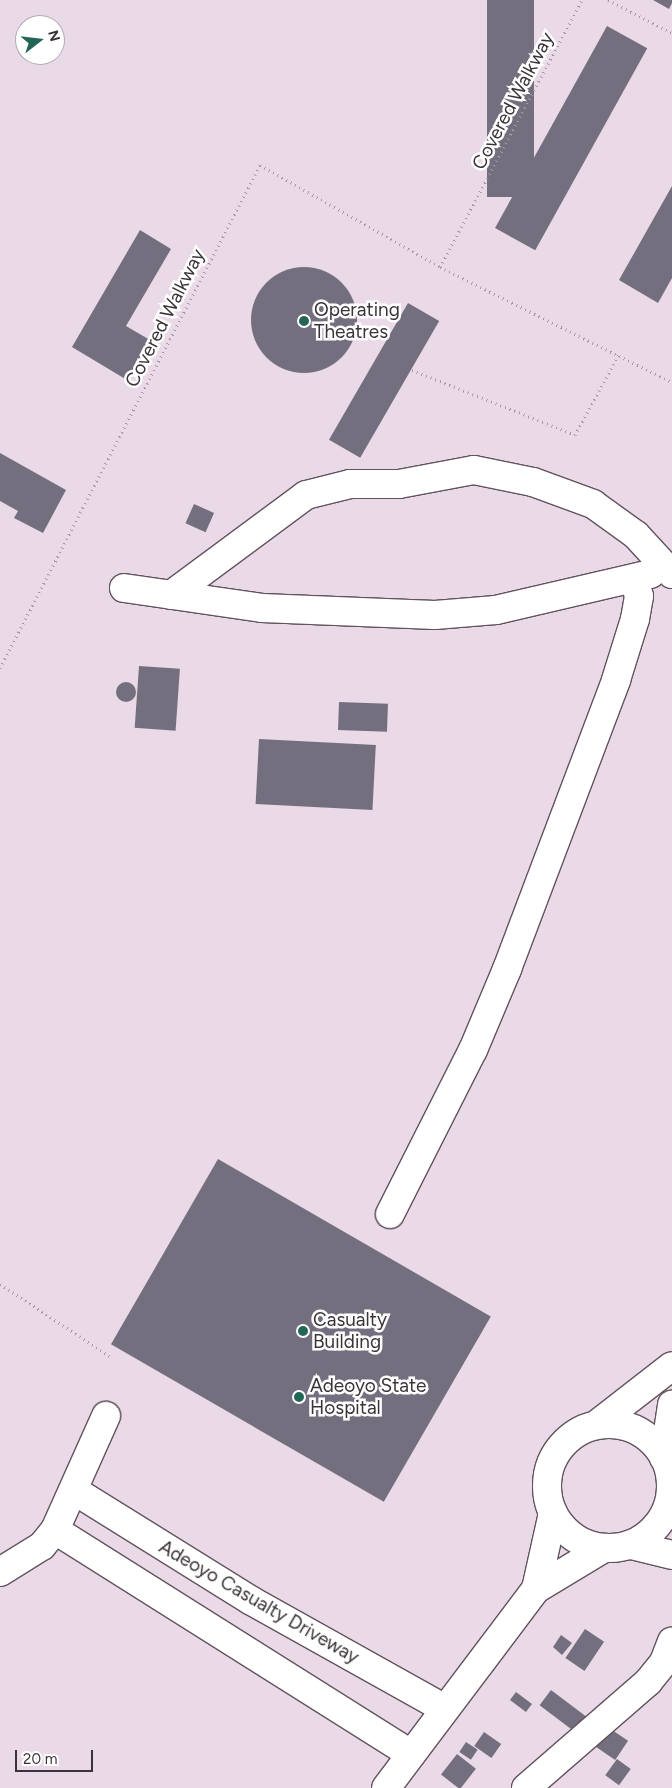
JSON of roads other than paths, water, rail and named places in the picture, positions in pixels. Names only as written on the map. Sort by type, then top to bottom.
[{"type":"street","points":[[124,588],[171,595],[271,608],[434,615],[496,610],[669,571],[636,535],[593,504],[533,482],[474,470],[400,484],[350,484],[306,495],[171,595]]},
{"type":"street","points":[[390,1214],[464,1068],[507,969],[616,680],[635,619],[639,596],[634,580]]},
{"type":"street","points":[[536,1589],[553,1513],[547,1482],[557,1452],[581,1430],[596,1425],[672,1366]]},
{"type":"street","points":[[631,1545],[658,1524],[667,1508],[672,1405]]},
{"type":"street","points":[[0,1572],[42,1546],[55,1530],[106,1416]]},
{"type":"street","points":[[596,1425],[628,1427],[642,1434],[668,1470]]},
{"type":"street","name":"Adeoyo Casualty Driveway","points":[[74,1491],[250,1600],[445,1709]]},
{"type":"street","points":[[553,1513],[574,1537],[604,1548]]},
{"type":"street","points":[[55,1530],[411,1754]]},
{"type":"street","points":[[386,1788],[536,1589],[604,1548],[631,1545],[672,1554]]},
{"type":"street","points":[[526,1788],[648,1682],[664,1662],[672,1641]]},
{"type":"place","name":"Operating Theatres","points":[[304,321]]},
{"type":"place","name":"Casualty Building","points":[[303,1331]]},
{"type":"place","name":"Adeoyo State Hospital","points":[[299,1397]]}]
